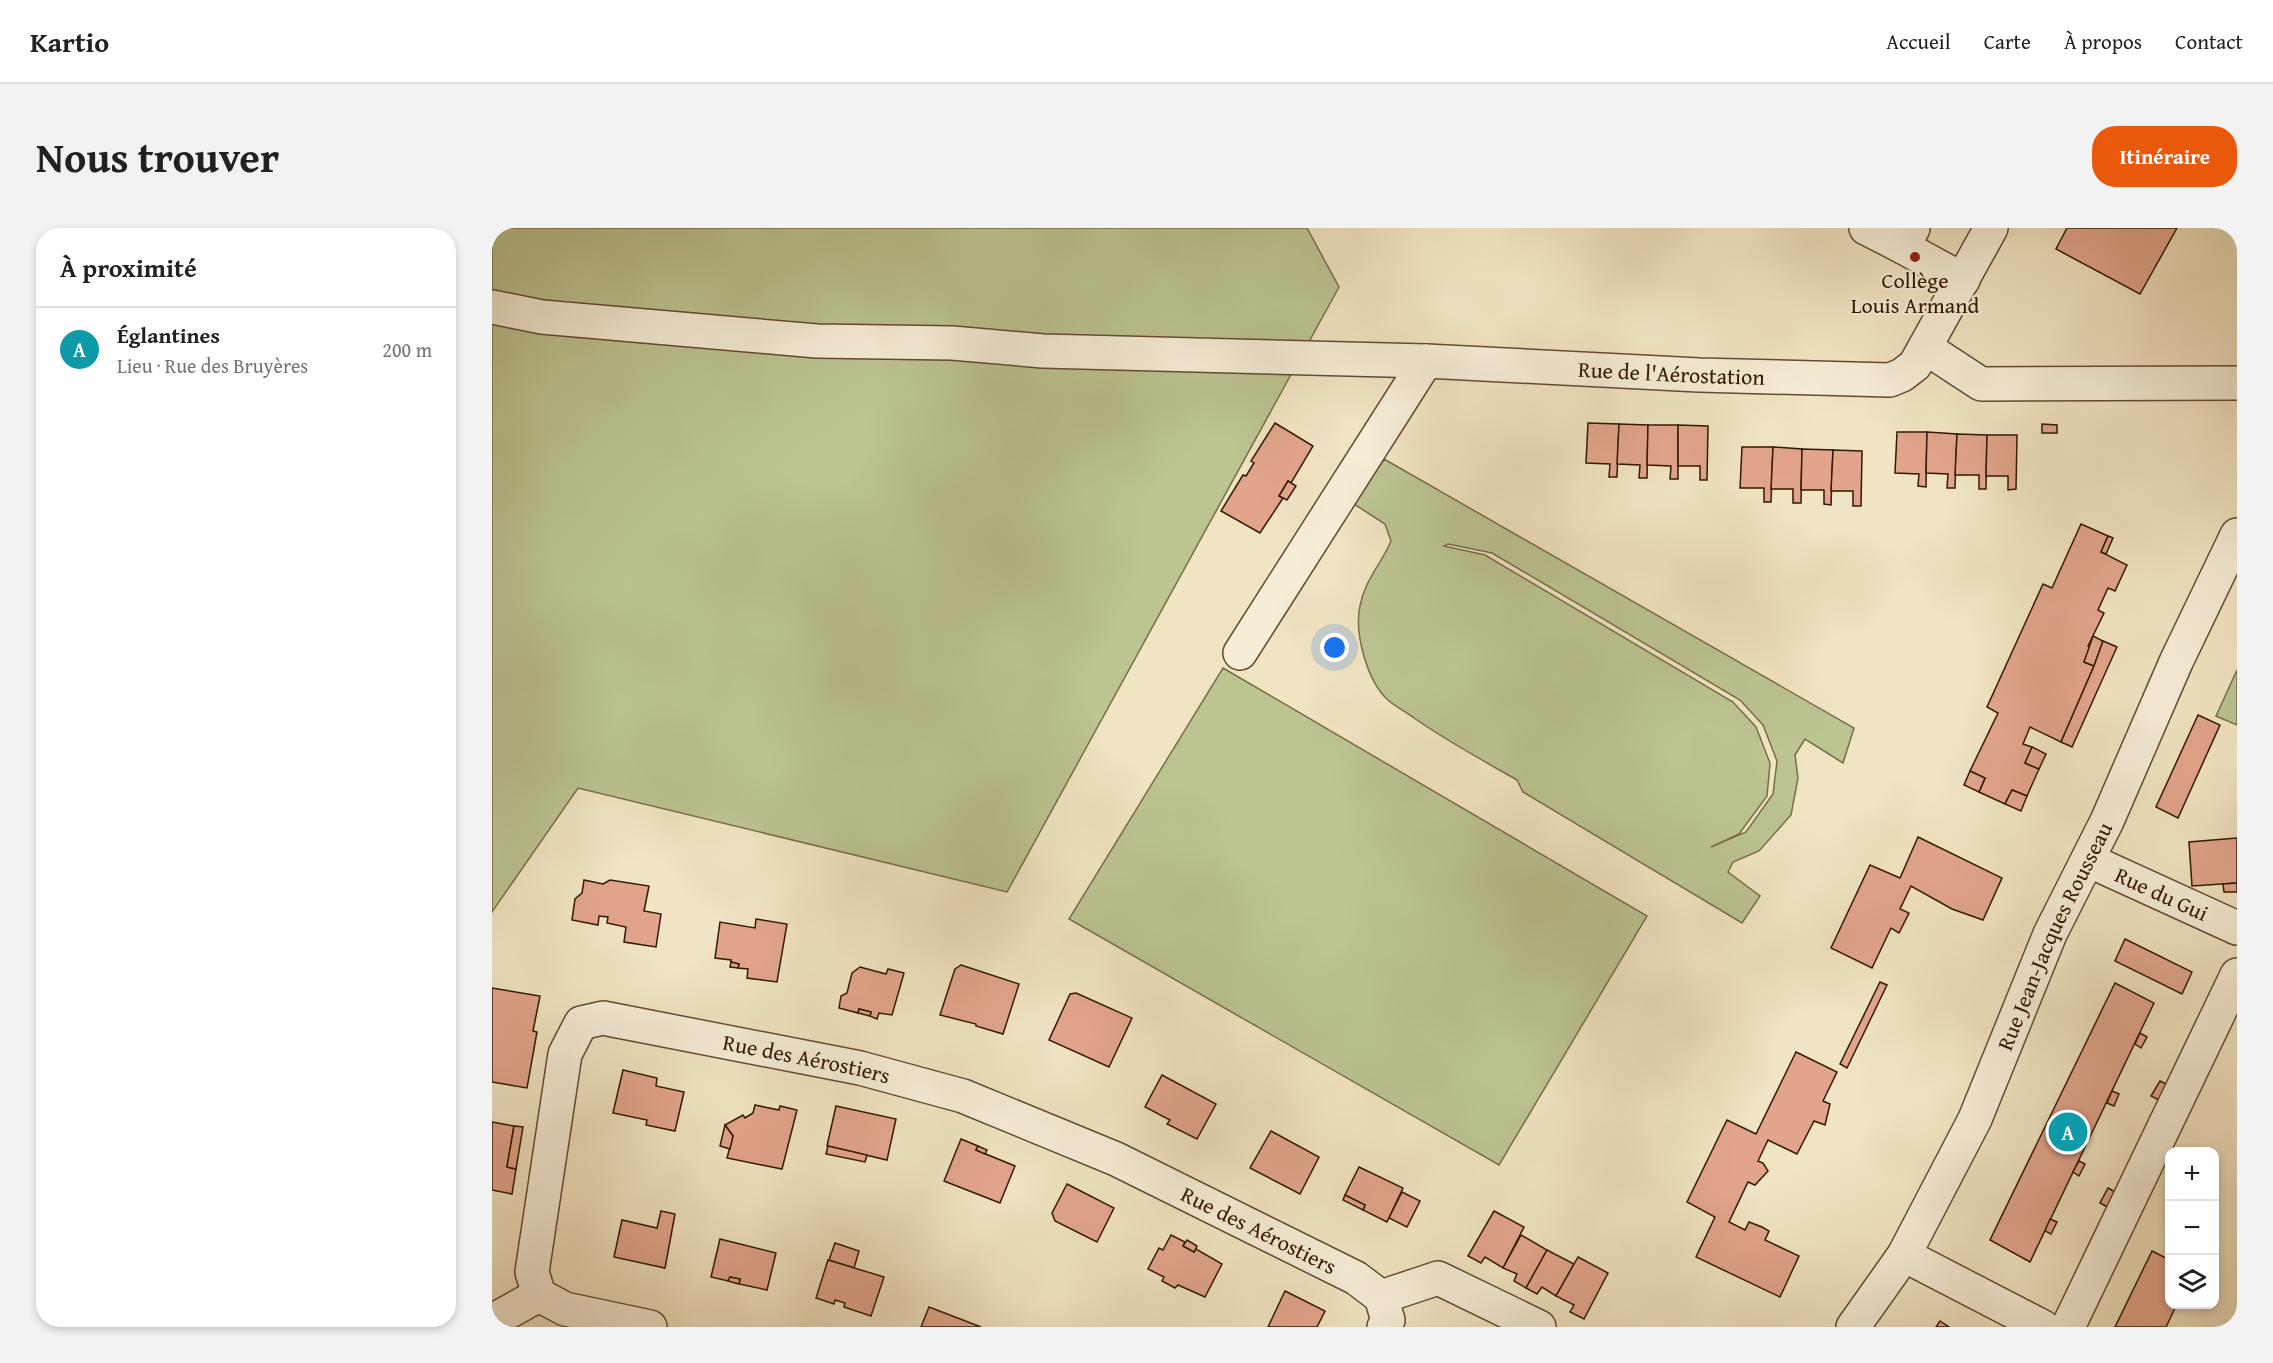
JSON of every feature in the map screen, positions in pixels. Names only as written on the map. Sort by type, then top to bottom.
[{"type":"street","points":[[1866,228],[1908,238],[1963,280]]},
{"type":"street","name":"Rue de l'Aérostation","points":[[492,307],[542,317],[817,341],[952,344],[1043,351],[1426,361],[1699,375],[1874,381],[1890,380],[1902,375],[1915,365],[1991,228]]},
{"type":"street","points":[[1926,348],[1982,384],[2237,383]]},
{"type":"street","points":[[1240,653],[1426,361]]},
{"type":"street","name":"Rue Jean-Jacques Rousseau","points":[[1853,1327],[1904,1255],[1975,1119],[2050,934],[2107,821],[2176,662],[2237,535]]},
{"type":"street","name":"Rue du Gui","points":[[2088,860],[2237,928]]},
{"type":"street","points":[[2068,1327],[2237,975]]},
{"type":"street","name":"Rue des Aérostiers","points":[[538,1295],[532,1272],[565,1054],[581,1023],[603,1018],[860,1068],[963,1096],[1116,1159],[1356,1278],[1383,1312],[1438,1278],[1539,1327]]},
{"type":"street","points":[[1904,1255],[2043,1327]]},
{"type":"street","points":[[492,1321],[538,1295],[565,1309],[650,1327]]},
{"type":"green space","points":[[492,228],[1307,228],[1339,287],[1007,892],[578,788],[492,912]]},
{"type":"green space","points":[[1384,459],[1854,728],[1843,763],[1805,739],[1795,755],[1798,778],[1791,815],[1759,851],[1733,862],[1728,872],[1760,896],[1742,923],[1523,792],[1517,780],[1439,735],[1388,700],[1368,669],[1361,643],[1359,617],[1362,596],[1391,541],[1385,524],[1354,504]],"holes":[[[1448,544],[1492,553],[1740,700],[1763,725],[1777,761],[1773,794],[1746,832],[1711,847],[1739,834],[1767,796],[1770,763],[1756,727],[1733,702],[1485,555],[1444,546]]]},
{"type":"green space","points":[[1223,668],[1647,916],[1499,1165],[1069,919]]},
{"type":"green space","points":[[2237,670],[2237,725],[2216,716]]},
{"type":"building","points":[[2067,228],[2177,228],[2140,294],[2056,249]]},
{"type":"building","points":[[1275,423],[1313,446],[1291,483],[1288,481],[1279,496],[1283,498],[1260,533],[1221,511],[1243,475],[1246,476],[1254,463],[1251,461]]},
{"type":"building","points":[[1588,423],[1619,424],[1617,477],[1609,477],[1610,464],[1586,463]]},
{"type":"building","points":[[1619,424],[1648,425],[1647,478],[1639,478],[1640,465],[1617,464]]},
{"type":"building","points":[[2042,424],[2057,425],[2057,433],[2042,433]]},
{"type":"building","points":[[1648,425],[1678,425],[1678,479],[1670,479],[1671,466],[1647,465]]},
{"type":"building","points":[[1678,425],[1708,426],[1707,480],[1700,480],[1700,466],[1678,466]]},
{"type":"building","points":[[1897,432],[1927,432],[1926,487],[1918,486],[1919,474],[1895,473]]},
{"type":"building","points":[[1927,432],[1957,434],[1955,488],[1947,488],[1948,474],[1926,473]]},
{"type":"building","points":[[1957,434],[1987,435],[1986,489],[1979,489],[1979,475],[1955,475]]},
{"type":"building","points":[[1987,435],[2017,435],[2016,489],[2008,490],[2008,476],[1986,476]]},
{"type":"building","points":[[1742,447],[1773,447],[1771,502],[1764,502],[1764,488],[1740,488]]},
{"type":"building","points":[[1773,447],[1802,449],[1801,503],[1793,503],[1793,489],[1771,489]]},
{"type":"building","points":[[1802,449],[1833,450],[1831,505],[1824,504],[1824,490],[1801,490]]},
{"type":"building","points":[[1833,450],[1862,451],[1861,506],[1853,506],[1853,491],[1831,491]]},
{"type":"building","points":[[1288,481],[1296,486],[1287,500],[1279,496]]},
{"type":"building","points":[[2081,524],[2108,536],[2101,552],[2127,565],[2115,591],[2108,588],[2098,610],[2104,613],[2088,646],[2090,648],[2084,662],[2094,666],[2061,742],[2030,727],[2023,744],[2032,747],[2025,763],[2039,769],[2027,796],[2012,790],[2005,804],[1979,792],[1985,778],[1970,771],[1998,713],[1987,707],[2043,584],[2052,588]]},
{"type":"building","points":[[2108,536],[2113,538],[2106,554],[2101,552]]},
{"type":"building","points":[[2093,636],[2103,641],[2094,666],[2084,662]]},
{"type":"building","points":[[2103,641],[2117,647],[2072,747],[2061,742]]},
{"type":"building","points":[[2198,715],[2220,725],[2178,818],[2156,807]]},
{"type":"building","points":[[2032,747],[2046,754],[2039,769],[2025,763]]},
{"type":"building","points":[[1970,771],[1985,778],[1979,792],[1964,785]]},
{"type":"building","points":[[2012,790],[2027,796],[2021,811],[2005,804]]},
{"type":"building","points":[[1918,837],[2002,878],[1983,920],[1952,909],[1911,886],[1900,909],[1909,913],[1899,933],[1891,928],[1872,968],[1831,948],[1870,865],[1900,878]]},
{"type":"building","points":[[2237,838],[2237,883],[2192,886],[2189,842]]},
{"type":"building","points":[[584,880],[603,884],[610,880],[649,886],[644,911],[661,914],[656,947],[624,942],[626,927],[607,923],[608,917],[599,916],[598,925],[572,920],[575,899],[582,893]]},
{"type":"building","points":[[2237,883],[2237,892],[2224,892],[2223,884]]},
{"type":"building","points":[[756,919],[787,924],[777,982],[747,978],[748,969],[738,968],[739,964],[731,960],[715,958],[720,922],[755,928]]},
{"type":"building","points":[[2125,939],[2192,972],[2182,994],[2115,961]]},
{"type":"building","points":[[731,962],[739,964],[738,968],[730,967]]},
{"type":"building","points":[[961,965],[1019,984],[1003,1034],[940,1015],[955,969]]},
{"type":"building","points":[[860,967],[886,974],[888,969],[904,973],[892,1015],[879,1013],[877,1019],[870,1016],[871,1012],[859,1009],[858,1013],[839,1008],[841,996],[847,993],[852,973]]},
{"type":"building","points":[[1880,982],[1887,985],[1847,1068],[1840,1064]]},
{"type":"building","points":[[2115,983],[2154,1003],[2030,1262],[1990,1240]]},
{"type":"building","points":[[492,988],[540,996],[533,1031],[537,1032],[527,1088],[492,1082]]},
{"type":"building","points":[[1076,993],[1132,1018],[1109,1067],[1049,1040],[1070,994]]},
{"type":"building","points":[[859,1009],[871,1012],[870,1016],[858,1013]]},
{"type":"building","points":[[2140,1033],[2147,1037],[2141,1048],[2135,1044]]},
{"type":"building","points":[[1796,1052],[1837,1072],[1823,1101],[1830,1104],[1825,1125],[1814,1121],[1797,1154],[1768,1140],[1758,1161],[1763,1163],[1768,1171],[1755,1185],[1748,1182],[1729,1222],[1745,1230],[1749,1222],[1762,1227],[1769,1231],[1765,1240],[1799,1256],[1780,1297],[1696,1257],[1715,1217],[1687,1202],[1727,1120],[1756,1134]]},
{"type":"building","points":[[623,1070],[657,1078],[656,1086],[684,1092],[675,1131],[646,1125],[647,1120],[613,1113]]},
{"type":"building","points":[[1162,1075],[1216,1104],[1197,1139],[1167,1124],[1170,1120],[1145,1107]]},
{"type":"building","points":[[2160,1081],[2170,1086],[2163,1102],[2151,1096]]},
{"type":"building","points":[[2112,1091],[2119,1094],[2114,1106],[2107,1103]]},
{"type":"building","points":[[755,1105],[779,1110],[780,1106],[797,1110],[782,1169],[727,1158],[733,1136],[725,1125],[743,1115],[745,1118],[753,1113]]},
{"type":"building","points":[[836,1106],[896,1119],[887,1160],[827,1146]]},
{"type":"building","points":[[492,1122],[514,1126],[507,1167],[516,1169],[512,1194],[492,1190]]},
{"type":"building","points":[[725,1125],[733,1136],[730,1149],[720,1146]]},
{"type":"building","points":[[514,1126],[523,1127],[516,1169],[507,1167]]},
{"type":"building","points":[[1271,1131],[1319,1157],[1300,1194],[1250,1168]]},
{"type":"building","points":[[961,1139],[978,1146],[976,1150],[1015,1166],[1000,1203],[944,1181]]},
{"type":"building","points":[[828,1146],[867,1155],[865,1162],[826,1154]]},
{"type":"building","points":[[978,1146],[987,1150],[985,1154],[976,1150]]},
{"type":"building","points":[[2079,1161],[2085,1164],[2079,1176],[2073,1172]]},
{"type":"building","points":[[1359,1167],[1403,1188],[1387,1222],[1363,1210],[1365,1205],[1345,1195]]},
{"type":"building","points":[[1067,1184],[1114,1208],[1097,1242],[1055,1221],[1052,1213]]},
{"type":"building","points":[[2108,1188],[2119,1194],[2111,1209],[2100,1203]]},
{"type":"building","points":[[1402,1192],[1420,1201],[1407,1227],[1389,1218]]},
{"type":"building","points":[[1345,1195],[1365,1205],[1363,1210],[1343,1200]]},
{"type":"building","points":[[661,1211],[675,1214],[665,1268],[614,1257],[622,1220],[657,1228]]},
{"type":"building","points":[[1494,1211],[1524,1227],[1503,1268],[1485,1257],[1481,1263],[1468,1256]]},
{"type":"building","points":[[2050,1219],[2057,1222],[2051,1234],[2045,1231]]},
{"type":"building","points":[[1171,1235],[1185,1242],[1183,1246],[1194,1252],[1196,1249],[1222,1264],[1205,1297],[1178,1285],[1175,1288],[1162,1281],[1164,1277],[1148,1269],[1159,1248],[1163,1250]]},
{"type":"building","points":[[1521,1235],[1547,1250],[1526,1288],[1514,1281],[1517,1274],[1503,1268]]},
{"type":"building","points":[[720,1239],[776,1253],[767,1290],[739,1284],[740,1279],[730,1277],[728,1281],[711,1277]]},
{"type":"building","points":[[1187,1240],[1197,1246],[1194,1252],[1183,1246]]},
{"type":"building","points":[[835,1243],[859,1251],[854,1268],[829,1260]]},
{"type":"building","points":[[1547,1250],[1574,1264],[1556,1296],[1542,1287],[1537,1294],[1526,1288]]},
{"type":"building","points":[[2152,1251],[2165,1258],[2165,1309],[2175,1309],[2166,1327],[2115,1327]]},
{"type":"building","points":[[1578,1257],[1608,1273],[1584,1319],[1570,1312],[1574,1305],[1556,1296]]},
{"type":"building","points":[[828,1260],[884,1277],[871,1316],[844,1307],[845,1303],[835,1300],[834,1304],[816,1298]]},
{"type":"building","points":[[730,1277],[740,1279],[739,1284],[728,1281]]},
{"type":"building","points":[[1285,1291],[1325,1311],[1317,1327],[1268,1327]]},
{"type":"building","points":[[929,1307],[981,1327],[921,1327]]},
{"type":"building","points":[[1940,1321],[1949,1327],[1936,1327]]},
{"type":"place","name":"Collège Louis Armand","points":[[1915,257]]},
{"type":"place","name":"Églantines","points":[[2068,1132]]}]
